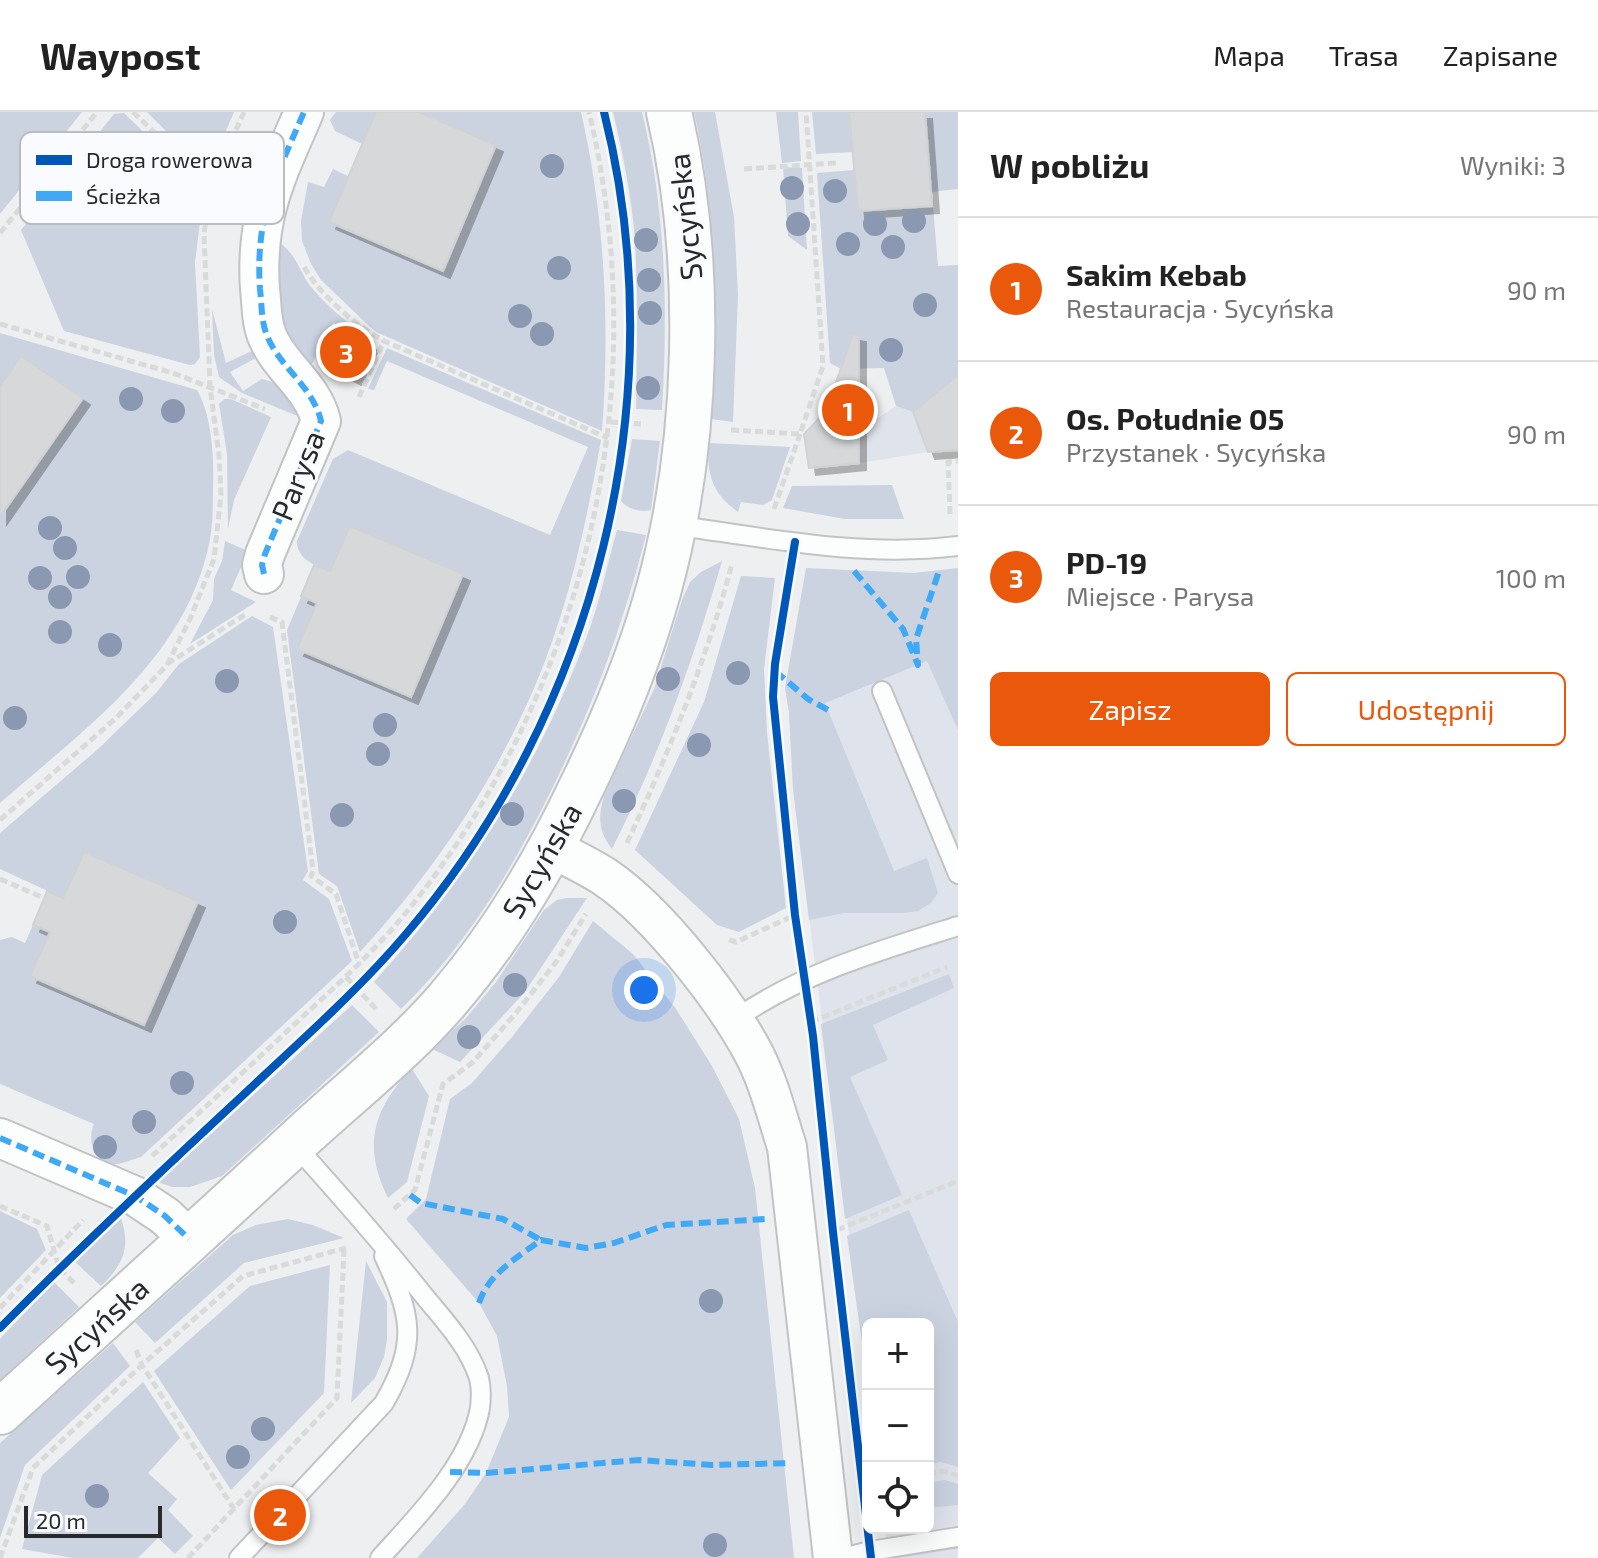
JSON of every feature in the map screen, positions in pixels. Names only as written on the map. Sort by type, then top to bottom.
[{"type":"street","name":"Parysa","points":[[284,163],[304,112]]},
{"type":"street","name":"Sycyńska","points":[[0,1412],[446,1002],[517,909],[551,848],[595,759],[630,676],[658,591],[673,525],[687,427],[693,310],[691,260],[669,112]]},
{"type":"street","name":"Parysa","points":[[262,224],[258,248],[263,322],[268,339],[318,410],[321,421],[265,554],[262,565],[264,574]]},
{"type":"street","points":[[551,848],[607,879],[638,904],[693,965],[734,1020],[756,1057],[787,1147],[833,1558]]},
{"type":"street","points":[[0,1138],[135,1196],[165,1216],[189,1239]]},
{"type":"lane","points":[[673,525],[847,549],[904,550],[958,546]]},
{"type":"lane","points":[[882,691],[958,874]]},
{"type":"lane","points":[[734,1020],[767,997],[805,979],[883,949],[958,926]]},
{"type":"lane","points":[[294,1144],[371,1228],[468,1355],[479,1380],[480,1405],[474,1431],[439,1491],[380,1558]]},
{"type":"lane","points":[[239,1558],[384,1403],[396,1383],[408,1343],[408,1324],[403,1297],[371,1228]]},
{"type":"lane","points":[[843,1558],[958,1537]]},
{"type":"path","points":[[81,132],[97,112]]},
{"type":"path","points":[[235,132],[244,112]]},
{"type":"path","points":[[0,1308],[53,1250],[359,964],[408,911],[463,835],[513,751],[541,689],[568,616],[593,528],[610,422],[615,330],[613,285],[606,193],[589,112]]},
{"type":"path","points":[[773,514],[823,366],[806,112]]},
{"type":"path","points":[[135,117],[152,132]]},
{"type":"path","points":[[744,169],[836,163]]},
{"type":"path","points":[[0,233],[20,208]]},
{"type":"path","points":[[167,665],[214,559],[221,494],[210,387],[204,265],[205,224]]},
{"type":"path","points":[[277,224],[293,236],[305,268],[318,288],[365,330],[608,438]]},
{"type":"path","points":[[0,324],[173,373],[318,430]]},
{"type":"path","points":[[623,435],[626,410]]},
{"type":"path","points":[[610,422],[800,434]]},
{"type":"path","points":[[950,523],[948,462],[958,461]]},
{"type":"path","points":[[0,820],[116,718],[167,665],[253,609]]},
{"type":"path","points":[[267,616],[282,622],[313,871],[311,876],[336,894],[359,964]]},
{"type":"path","points":[[0,879],[44,898]]},
{"type":"path","points":[[811,1022],[958,963]]},
{"type":"path","points":[[350,995],[367,978]]},
{"type":"path","points":[[833,1232],[958,1181]]},
{"type":"path","points":[[0,1206],[47,1226],[59,1268],[134,1346],[142,1365],[234,1509]]},
{"type":"path","points":[[188,1558],[337,1398],[344,1250]]},
{"type":"path","points":[[49,1278],[70,1257]]},
{"type":"path","points":[[934,1473],[943,1471],[958,1476]]},
{"type":"shaded area","points":[[0,112],[82,112],[66,132],[20,132],[20,189],[0,214]]},
{"type":"shaded area","points":[[147,112],[234,112],[225,132],[167,132]]},
{"type":"shaded area","points":[[336,112],[376,112],[362,144],[335,131],[330,120]]},
{"type":"shaded area","points":[[419,112],[581,112],[596,191],[604,271],[602,431],[376,332],[321,280],[311,264],[302,241],[301,221],[308,182],[324,187],[333,169],[348,176],[329,222],[442,271],[496,145]]},
{"type":"shaded area","points":[[613,112],[642,112],[650,149],[660,223],[665,298],[662,410],[636,409],[635,241],[627,176]]},
{"type":"shaded area","points":[[694,112],[715,112],[734,217],[738,295],[733,422],[711,419],[714,342],[711,227]]},
{"type":"shaded area","points":[[776,112],[798,112],[801,161],[782,163]]},
{"type":"shaded area","points":[[812,112],[849,112],[853,152],[816,154]]},
{"type":"shaded area","points":[[925,112],[958,112],[958,189],[931,192]]},
{"type":"shaded area","points":[[124,113],[143,132],[100,132],[114,114]]},
{"type":"shaded area","points":[[783,167],[802,168],[807,250],[788,236]]},
{"type":"shaded area","points":[[854,170],[858,211],[933,206],[938,266],[958,265],[958,389],[948,383],[913,412],[896,406],[884,368],[841,369],[830,363],[817,173]]},
{"type":"shaded area","points":[[26,224],[200,224],[195,262],[200,357],[195,364],[64,331],[21,230]]},
{"type":"shaded area","points":[[279,243],[290,252],[326,304],[376,342],[333,323],[311,366],[299,355],[284,327],[280,310]]},
{"type":"shaded area","points":[[212,309],[226,363],[254,350],[258,357],[230,372],[243,391],[262,379],[273,382],[300,417],[242,393],[219,377],[214,355]]},
{"type":"shaded area","points":[[0,333],[197,390],[209,424],[213,475],[212,520],[207,553],[193,593],[174,629],[124,693],[0,803],[0,517],[82,398],[21,356],[0,386]]},
{"type":"shaded area","points":[[387,348],[601,440],[569,588],[538,680],[497,764],[473,804],[420,881],[360,952],[337,886],[319,874],[287,630],[301,597],[317,603],[297,649],[411,697],[463,574],[350,526],[330,571],[303,557],[297,541],[333,459],[348,450],[550,535],[588,447],[387,361],[374,390],[368,389]]},
{"type":"shaded area","points":[[224,399],[231,399],[271,417],[234,500],[228,529],[227,454],[219,404]]},
{"type":"shaded area","points":[[896,406],[913,412],[928,452],[859,463],[859,431]]},
{"type":"shaded area","points":[[632,439],[660,441],[651,510],[635,510],[621,501]]},
{"type":"shaded area","points":[[709,443],[790,447],[772,500],[763,505],[741,502],[738,512],[729,505],[717,490],[710,473]]},
{"type":"shaded area","points":[[892,485],[904,519],[845,519],[783,508],[792,486]]},
{"type":"shaded area","points":[[617,530],[646,535],[604,671],[577,735],[546,801],[499,885],[464,937],[401,1009],[374,982],[470,861],[523,776],[587,636]]},
{"type":"shaded area","points":[[225,541],[248,551],[231,590],[256,602],[190,644],[213,600],[214,579],[222,561]]},
{"type":"shaded area","points":[[722,561],[674,708],[612,849],[600,824],[604,796],[654,689],[690,582]]},
{"type":"shaded area","points":[[806,568],[914,573],[958,568],[958,730],[927,661],[825,703],[894,871],[927,858],[938,893],[931,903],[918,911],[844,913],[809,920],[793,789],[785,688]]},
{"type":"shaded area","points":[[741,576],[775,578],[764,669],[767,733],[786,908],[739,932],[717,925],[635,850],[704,702]]},
{"type":"shaded area","points":[[252,616],[273,627],[308,871],[303,880],[329,899],[352,961],[141,1157],[118,1164],[107,1163],[97,1156],[92,1144],[94,1124],[0,1084],[0,940],[12,937],[25,943],[33,925],[50,932],[30,976],[144,1025],[198,901],[85,852],[63,898],[0,869],[0,833],[98,749],[156,693],[179,664]]},
{"type":"shaded area","points":[[958,647],[958,1558],[887,1558],[885,1534],[934,1534],[934,1318],[862,1318],[862,1338],[793,789],[785,688]]},
{"type":"shaded area","points":[[587,898],[525,992],[460,1062],[432,1049],[466,1018],[496,982],[544,910],[557,900]]},
{"type":"shaded area","points":[[593,921],[633,954],[676,1009],[712,1066],[739,1119],[755,1188],[794,1558],[417,1558],[465,1504],[486,1473],[509,1417],[507,1386],[497,1336],[479,1303],[406,1219],[426,1199],[450,1099],[472,1083],[512,1037],[559,977]]},
{"type":"shaded area","points":[[949,974],[954,988],[873,1025],[888,1060],[850,1077],[902,1195],[845,1219],[821,1024]]},
{"type":"shaded area","points":[[352,1005],[379,1032],[222,1176],[190,1187],[172,1187],[158,1182]]},
{"type":"shaded area","points":[[412,1069],[429,1096],[407,1182],[388,1198],[375,1161],[376,1129],[388,1098]]},
{"type":"shaded area","points":[[909,1210],[958,1322],[958,1467],[934,1463],[934,1318],[862,1318],[862,1343],[847,1236]]},
{"type":"shaded area","points":[[0,1211],[37,1229],[46,1250],[0,1298]]},
{"type":"shaded area","points":[[121,1218],[125,1238],[123,1255],[115,1271],[101,1286],[75,1262]]},
{"type":"shaded area","points":[[288,1219],[344,1238],[244,1263],[155,1343],[135,1322],[233,1235],[256,1225]]},
{"type":"shaded area","points":[[366,1261],[387,1302],[387,1340],[375,1378],[351,1403]]},
{"type":"shaded area","points":[[330,1265],[324,1393],[231,1490],[154,1371],[250,1286]]},
{"type":"shaded area","points":[[54,1282],[79,1307],[0,1380],[0,1339]]},
{"type":"shaded area","points":[[113,1343],[130,1366],[25,1465],[0,1538],[0,1443]]},
{"type":"shaded area","points":[[143,1382],[180,1438],[148,1473],[177,1499],[168,1510],[193,1536],[175,1554],[158,1538],[138,1558],[73,1558],[22,1549],[42,1475]]},
{"type":"shaded area","points":[[945,1480],[958,1484],[958,1505],[934,1507],[934,1482]]},
{"type":"building","points":[[376,112],[419,112],[496,145],[443,271],[329,222]]},
{"type":"building","points":[[849,112],[925,112],[932,206],[858,211]]},
{"type":"building","points":[[337,327],[371,344],[354,378],[320,360]]},
{"type":"building","points":[[853,334],[859,335],[859,463],[809,468],[804,434],[826,411]]},
{"type":"building","points":[[21,356],[83,398],[0,517],[0,386]]},
{"type":"building","points":[[958,375],[958,450],[928,452],[913,412]]},
{"type":"building","points":[[350,526],[463,574],[411,697],[297,649],[317,603],[301,596],[314,565],[330,571]]},
{"type":"building","points":[[84,852],[198,901],[144,1025],[30,976],[50,932],[33,925],[47,891],[63,898]]},
{"type":"marked path","points":[[284,158],[304,112]]},
{"type":"marked path","points":[[263,224],[260,289],[268,338],[311,398],[321,421],[265,554],[262,565],[264,574]]},
{"type":"marked path","points":[[854,571],[903,629],[918,665],[916,639],[939,571]]},
{"type":"marked path","points":[[775,671],[808,699],[828,710]]},
{"type":"marked path","points":[[0,1138],[135,1196],[165,1216],[189,1239]]},
{"type":"marked path","points":[[410,1195],[421,1203],[503,1219],[541,1240]]},
{"type":"marked path","points":[[479,1303],[489,1283],[541,1240],[586,1248],[614,1243],[666,1225],[766,1219]]},
{"type":"marked path","points":[[450,1472],[486,1473],[639,1460],[712,1465],[791,1463]]},
{"type":"cycle path","points":[[0,1328],[119,1211],[326,1018],[387,956],[472,847],[527,752],[571,652],[603,547],[623,439],[630,329],[624,220],[604,112]]},
{"type":"cycle path","points":[[795,542],[775,664],[773,697],[795,915],[813,1036],[871,1558]]},
{"type":"place","name":"PD-19","points":[[346,352]]},
{"type":"place","name":"Sakim Kebab","points":[[848,410]]},
{"type":"place","name":"Os. Południe 05","points":[[280,1515]]}]
